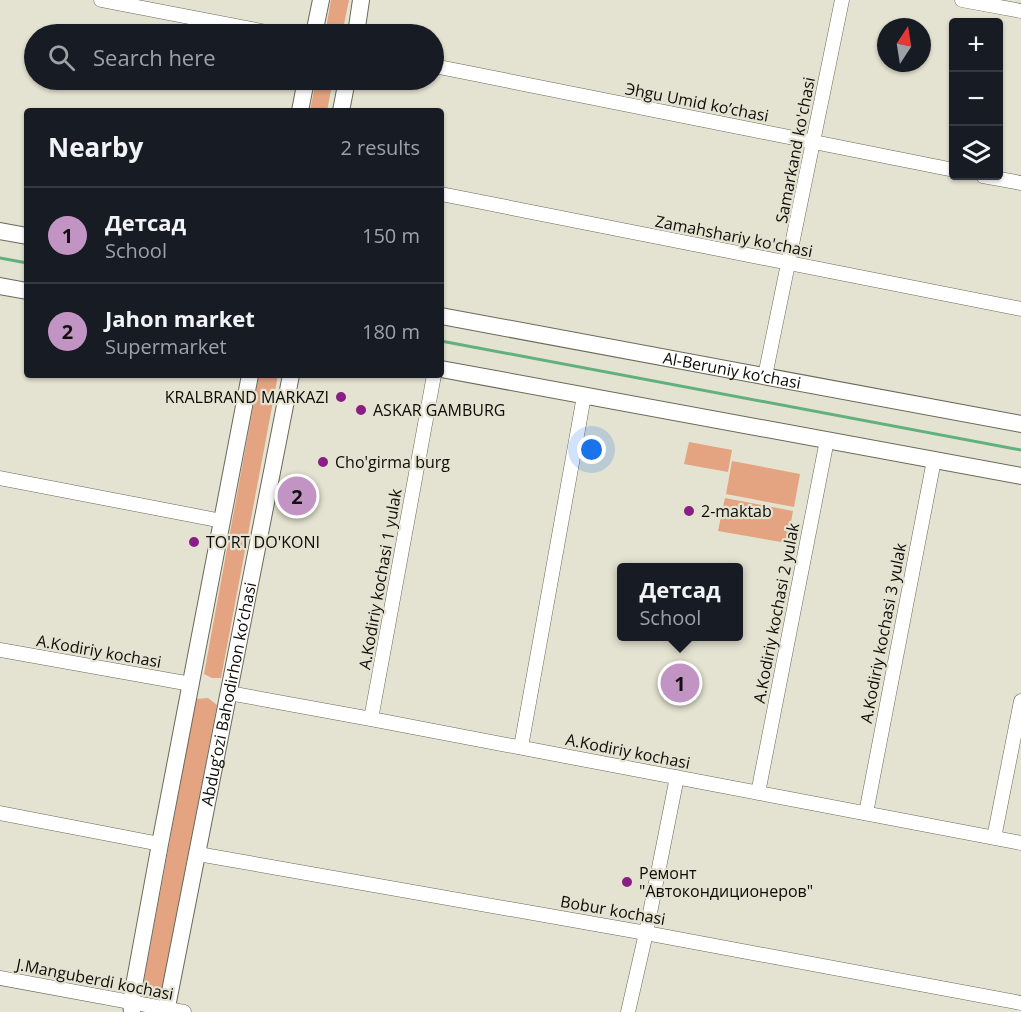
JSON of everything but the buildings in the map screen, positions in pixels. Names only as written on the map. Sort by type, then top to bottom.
[{"type":"main road","points":[[316,24],[321,0]]},
{"type":"main road","points":[[357,24],[361,0]]},
{"type":"main road","points":[[301,108],[304,90]]},
{"type":"main road","points":[[342,108],[345,90]]},
{"type":"main road","points":[[0,231],[24,235]]},
{"type":"main road","points":[[0,286],[24,290]]},
{"type":"main road","name":"Al-Beruniy ko’chasi","points":[[444,317],[1021,424]]},
{"type":"main road","points":[[444,370],[1021,476]]},
{"type":"main road","points":[[132,1007],[160,844],[249,378]]},
{"type":"main road","name":"Abdug’ozi Bahodirhon ko’chasi","points":[[172,1011],[228,693],[290,378]]},
{"type":"street","points":[[101,0],[225,24]]},
{"type":"street","name":"Samarkand ko'chasi","points":[[765,376],[842,0]]},
{"type":"street","points":[[962,0],[1021,11]]},
{"type":"street","name":"Эhgu Umid ko’chasi","points":[[444,68],[949,169]]},
{"type":"street","points":[[1003,180],[1021,183]]},
{"type":"street","name":"Zamahshariy ko'chasi","points":[[444,195],[1021,309]]},
{"type":"street","name":"A.Kodiriy kochasi 1 yulak","points":[[371,719],[433,378]]},
{"type":"street","points":[[521,747],[584,396]]},
{"type":"street","name":"A.Kodiriy kochasi 2 yulak","points":[[758,793],[827,440]]},
{"type":"street","name":"A.Kodiriy kochasi 3 yulak","points":[[866,813],[934,460]]},
{"type":"street","points":[[0,478],[222,521]]},
{"type":"street","name":"A.Kodiriy kochasi","points":[[0,650],[191,684]]},
{"type":"street","name":"A.Kodiriy kochasi","points":[[228,693],[1021,843]]},
{"type":"street","points":[[994,838],[1021,701]]},
{"type":"street","points":[[628,1012],[677,777]]},
{"type":"street","points":[[0,813],[160,844]]},
{"type":"street","name":"Bobur kochasi","points":[[198,854],[646,933],[1021,1003]]},
{"type":"street","name":"J.Manguberdi kochasi","points":[[0,978],[132,1007],[172,1011]]},
{"type":"shaded area","points":[[331,0],[349,0],[344,24],[327,24]]},
{"type":"shaded area","points":[[314,90],[331,90],[328,108],[311,108]]},
{"type":"shaded area","points":[[258,378],[277,378],[221,678],[212,678],[204,674]]},
{"type":"shaded area","points":[[689,442],[732,450],[728,472],[684,464]]},
{"type":"shaded area","points":[[732,461],[800,474],[794,507],[726,494]]},
{"type":"shaded area","points":[[725,498],[793,511],[787,543],[718,531]]},
{"type":"shaded area","points":[[208,698],[217,705],[161,996],[157,1000],[145,998],[142,991],[196,699]]},
{"type":"waterway","points":[[0,258],[24,262]]},
{"type":"waterway","points":[[444,342],[1021,450]]},
{"type":"place","name":"KRALBRAND MARKAZI","points":[[341,397]]},
{"type":"place","name":"ASKAR GAMBURG","points":[[361,410]]},
{"type":"place","name":"Cho'girma burg","points":[[323,462]]},
{"type":"place","name":"Jahon market","points":[[297,496]]},
{"type":"place","name":"2-maktab","points":[[689,511]]},
{"type":"place","name":"TO'RT DO'KONI","points":[[194,542]]},
{"type":"place","name":"Детсад","points":[[680,683]]},
{"type":"place","name":"Ремонт \"Автокондиционеров\"","points":[[627,882]]}]
